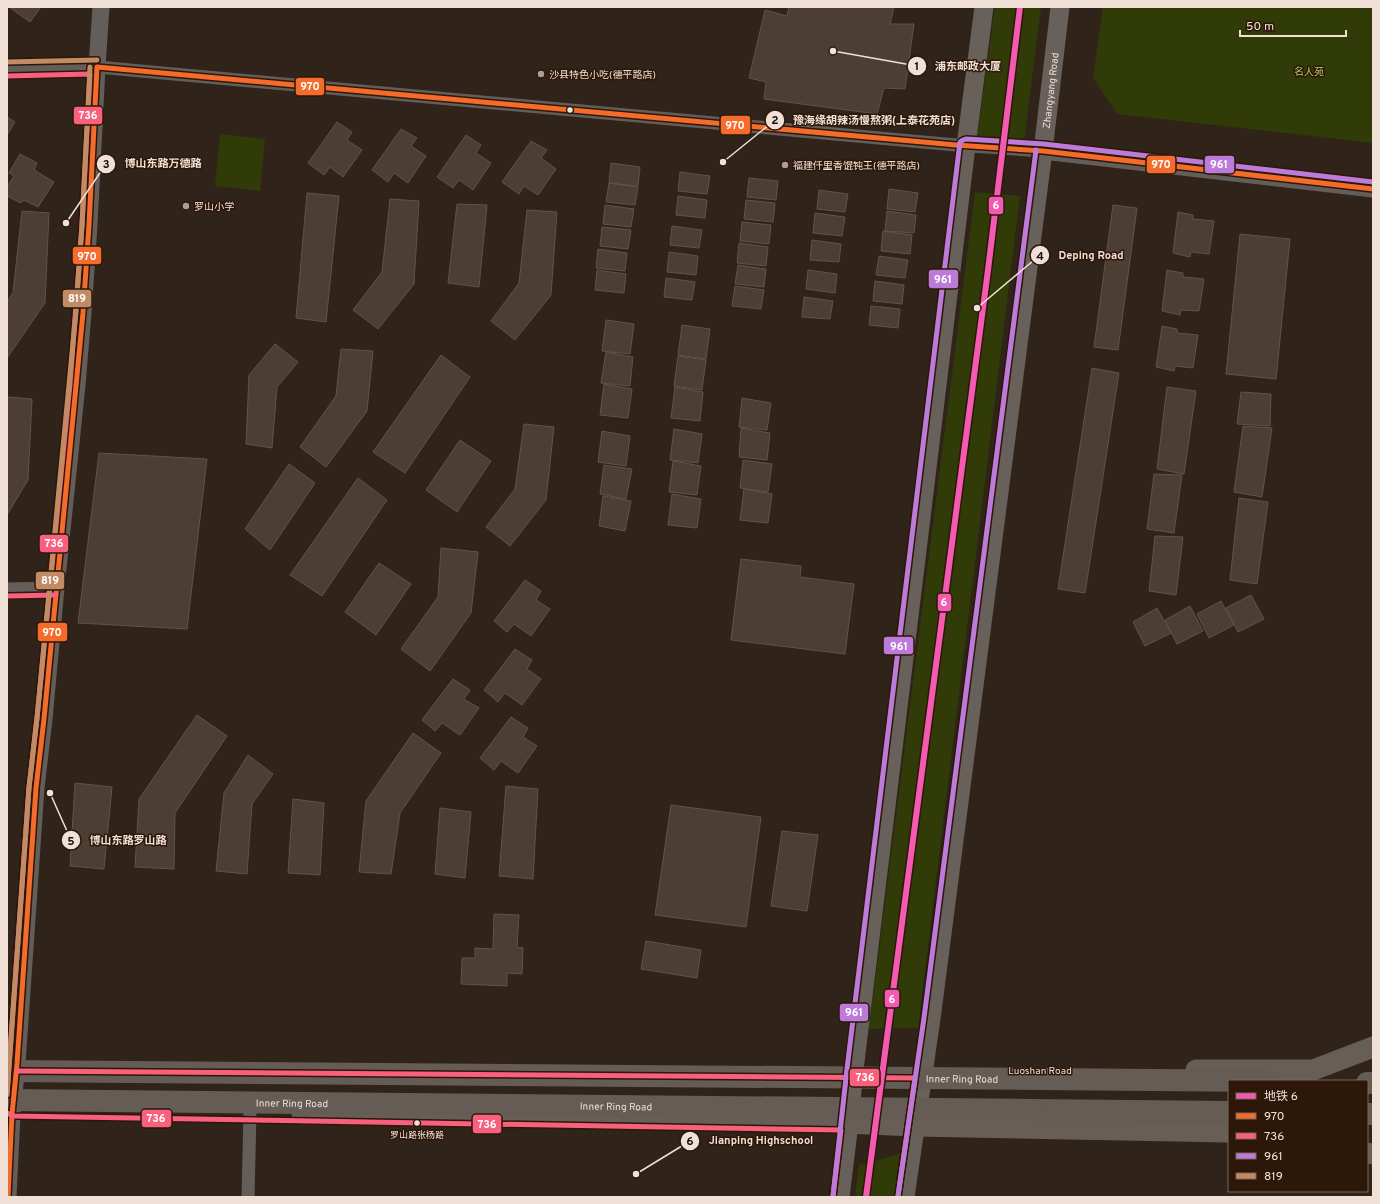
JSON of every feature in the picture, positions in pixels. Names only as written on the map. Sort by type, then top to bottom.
[{"type":"highway","name":"Inner Ring Road","points":[[10,1066],[1232,1080]]},
{"type":"highway","name":"Inner Ring Road","points":[[9,1106],[1228,1119]]},
{"type":"main road","points":[[840,1197],[854,1070],[984,7]]},
{"type":"main road","name":"Zhangyang Road","points":[[905,1197],[923,1072],[1043,151],[1060,7]]},
{"type":"main road","name":"Luoshan Road","points":[[10,1066],[854,1070],[923,1072],[1040,1069],[1313,1070],[1373,1047]]},
{"type":"main road","points":[[9,1106],[250,1113],[849,1123],[915,1126],[1228,1119]]},
{"type":"street","points":[[8,1197],[10,1066],[36,788],[77,385],[89,225],[101,7]]},
{"type":"street","points":[[7,69],[97,67],[966,146],[1043,151],[1373,189]]},
{"type":"street","points":[[7,589],[56,588]]},
{"type":"street","points":[[248,1197],[250,1113]]},
{"type":"green space","points":[[995,7],[1041,7],[1023,150],[976,144]]},
{"type":"green space","name":"名人苑","points":[[1103,7],[1373,7],[1373,143],[1117,114],[1093,78]]},
{"type":"green space","points":[[220,134],[265,139],[260,191],[215,186]]},
{"type":"green space","points":[[975,192],[1020,196],[918,1028],[869,1029]]},
{"type":"green space","points":[[900,1154],[894,1197],[855,1197],[859,1165]]},
{"type":"building","points":[[9,7],[41,7],[30,22]]},
{"type":"building","points":[[789,7],[894,7],[890,24],[914,24],[905,89],[884,88],[877,114],[764,99],[766,82],[749,78],[765,10],[787,16]]},
{"type":"building","points":[[7,117],[15,122],[7,135]]},
{"type":"building","points":[[337,122],[352,132],[347,140],[362,150],[343,177],[330,167],[324,175],[308,163]]},
{"type":"building","points":[[401,129],[417,138],[411,146],[426,156],[408,183],[394,173],[388,182],[372,170]]},
{"type":"building","points":[[466,135],[481,145],[476,153],[491,163],[473,190],[459,180],[453,188],[437,177]]},
{"type":"building","points":[[531,141],[547,150],[541,158],[556,169],[538,195],[524,186],[519,194],[502,182]]},
{"type":"building","points":[[20,154],[37,163],[34,170],[54,182],[38,207],[24,200],[21,203],[7,196],[7,187],[14,176],[9,173]]},
{"type":"building","points":[[611,163],[640,167],[638,186],[609,183]]},
{"type":"building","points":[[680,172],[710,176],[707,194],[678,191]]},
{"type":"building","points":[[749,178],[778,181],[776,200],[747,197]]},
{"type":"building","points":[[609,183],[638,187],[635,205],[606,202]]},
{"type":"building","points":[[889,189],[918,193],[915,212],[887,209]]},
{"type":"building","points":[[819,190],[848,194],[845,212],[817,209]]},
{"type":"building","points":[[307,193],[339,196],[326,322],[296,318]]},
{"type":"building","points":[[678,196],[707,200],[705,218],[676,215]]},
{"type":"building","points":[[390,199],[419,201],[414,284],[378,329],[353,310],[382,272]]},
{"type":"building","points":[[746,200],[775,203],[773,222],[744,219]]},
{"type":"building","points":[[457,204],[487,205],[479,287],[448,283]]},
{"type":"building","points":[[605,205],[634,209],[631,227],[603,224]]},
{"type":"building","points":[[1113,205],[1137,208],[1118,350],[1094,347]]},
{"type":"building","points":[[527,210],[557,212],[551,295],[515,340],[491,321],[519,283]]},
{"type":"building","points":[[22,211],[49,213],[45,303],[7,358],[7,302],[13,293]]},
{"type":"building","points":[[887,211],[916,215],[914,233],[885,231]]},
{"type":"building","points":[[1178,212],[1193,215],[1193,219],[1214,221],[1209,254],[1191,252],[1190,257],[1173,253]]},
{"type":"building","points":[[815,213],[845,217],[842,236],[813,233]]},
{"type":"building","points":[[742,222],[771,225],[769,244],[740,241]]},
{"type":"building","points":[[672,226],[702,230],[699,248],[670,245]]},
{"type":"building","points":[[602,227],[631,230],[628,249],[600,246]]},
{"type":"building","points":[[883,231],[912,235],[910,254],[881,251]]},
{"type":"building","points":[[1240,234],[1290,239],[1276,379],[1226,374]]},
{"type":"building","points":[[812,240],[841,244],[839,262],[810,260]]},
{"type":"building","points":[[739,243],[768,247],[766,266],[737,263]]},
{"type":"building","points":[[598,249],[627,253],[625,271],[596,268]]},
{"type":"building","points":[[669,252],[698,256],[696,275],[667,272]]},
{"type":"building","points":[[879,256],[908,260],[905,278],[876,275]]},
{"type":"building","points":[[738,265],[766,269],[764,287],[735,284]]},
{"type":"building","points":[[597,270],[626,274],[624,293],[595,290]]},
{"type":"building","points":[[808,270],[837,274],[835,293],[806,289]]},
{"type":"building","points":[[1167,270],[1183,273],[1183,277],[1204,279],[1199,311],[1181,310],[1180,315],[1162,311]]},
{"type":"building","points":[[666,278],[695,282],[692,300],[664,297]]},
{"type":"building","points":[[875,281],[904,285],[902,304],[873,301]]},
{"type":"building","points":[[735,286],[764,290],[761,309],[732,306]]},
{"type":"building","points":[[804,297],[833,301],[830,319],[802,317]]},
{"type":"building","points":[[871,306],[900,309],[898,328],[869,325]]},
{"type":"building","points":[[606,320],[634,324],[630,354],[602,351]]},
{"type":"building","points":[[682,325],[710,329],[706,359],[678,355]]},
{"type":"building","points":[[1162,326],[1177,329],[1177,333],[1198,335],[1193,368],[1175,366],[1174,371],[1156,367]]},
{"type":"building","points":[[275,344],[298,362],[277,387],[272,448],[246,444],[249,375]]},
{"type":"building","points":[[341,349],[373,351],[367,411],[326,467],[300,447],[336,396]]},
{"type":"building","points":[[606,352],[633,357],[630,386],[601,383]]},
{"type":"building","points":[[441,355],[470,377],[405,473],[373,452]]},
{"type":"building","points":[[678,356],[706,360],[702,390],[674,386]]},
{"type":"building","points":[[1092,368],[1119,373],[1085,593],[1058,589]]},
{"type":"building","points":[[604,384],[632,389],[628,418],[600,415]]},
{"type":"building","points":[[675,387],[703,392],[700,421],[671,418]]},
{"type":"building","points":[[1167,387],[1196,391],[1184,474],[1157,469]]},
{"type":"building","points":[[1241,392],[1271,394],[1270,426],[1237,424]]},
{"type":"building","points":[[7,397],[32,399],[28,480],[7,515]]},
{"type":"building","points":[[742,398],[771,403],[767,430],[739,427]]},
{"type":"building","points":[[524,424],[554,427],[546,500],[510,546],[486,527],[515,489]]},
{"type":"building","points":[[1243,426],[1272,428],[1262,497],[1234,492]]},
{"type":"building","points":[[741,428],[770,433],[767,460],[739,457]]},
{"type":"building","points":[[674,429],[702,434],[698,463],[670,460]]},
{"type":"building","points":[[602,431],[630,436],[626,466],[598,462]]},
{"type":"building","points":[[460,440],[491,461],[457,512],[426,490]]},
{"type":"building","points":[[99,453],[207,459],[187,629],[78,623]]},
{"type":"building","points":[[743,460],[772,464],[768,492],[740,488]]},
{"type":"building","points":[[673,461],[701,466],[697,495],[669,492]]},
{"type":"building","points":[[289,464],[315,483],[270,550],[245,529]]},
{"type":"building","points":[[604,465],[632,469],[626,499],[600,494]]},
{"type":"building","points":[[1154,474],[1182,475],[1174,533],[1147,529]]},
{"type":"building","points":[[358,478],[387,500],[322,596],[290,575]]},
{"type":"building","points":[[744,489],[772,494],[768,523],[740,520]]},
{"type":"building","points":[[672,494],[701,499],[697,528],[668,525]]},
{"type":"building","points":[[603,496],[631,501],[625,531],[599,526]]},
{"type":"building","points":[[1239,498],[1268,502],[1257,584],[1230,580]]},
{"type":"building","points":[[1155,536],[1183,537],[1176,595],[1149,591]]},
{"type":"building","points":[[441,548],[478,552],[471,613],[430,671],[401,649],[438,597]]},
{"type":"building","points":[[741,559],[801,566],[800,577],[854,584],[845,654],[731,640]]},
{"type":"building","points":[[379,563],[411,584],[376,635],[345,612]]},
{"type":"building","points":[[525,580],[541,591],[536,600],[550,609],[531,636],[514,624],[507,632],[494,621]]},
{"type":"building","points":[[1251,595],[1264,619],[1238,632],[1226,608]]},
{"type":"building","points":[[1221,601],[1234,625],[1209,638],[1197,614]]},
{"type":"building","points":[[1190,606],[1203,631],[1177,644],[1165,620]]},
{"type":"building","points":[[1157,608],[1171,633],[1145,646],[1133,622]]},
{"type":"building","points":[[515,649],[532,660],[527,669],[541,679],[522,705],[505,693],[498,702],[484,690]]},
{"type":"building","points":[[453,679],[470,690],[464,699],[479,708],[460,735],[442,723],[435,731],[422,720]]},
{"type":"building","points":[[197,715],[227,736],[175,813],[174,869],[135,867],[139,799]]},
{"type":"building","points":[[511,717],[528,728],[523,737],[537,746],[518,773],[501,761],[494,770],[480,758]]},
{"type":"building","points":[[413,733],[441,753],[400,813],[391,874],[359,872],[366,801]]},
{"type":"building","points":[[248,755],[273,774],[252,804],[247,874],[216,871],[224,793]]},
{"type":"building","points":[[75,783],[112,787],[104,869],[70,866]]},
{"type":"building","points":[[506,786],[538,789],[533,879],[499,876]]},
{"type":"building","points":[[293,799],[324,803],[320,875],[288,873]]},
{"type":"building","points":[[671,805],[761,817],[746,927],[655,915]]},
{"type":"building","points":[[440,808],[471,812],[465,878],[435,874]]},
{"type":"building","points":[[782,831],[818,835],[807,911],[771,906]]},
{"type":"building","points":[[494,914],[519,915],[517,947],[523,948],[522,974],[507,973],[507,986],[461,984],[462,958],[475,958],[475,948],[493,949]]},
{"type":"building","points":[[646,941],[701,950],[697,978],[641,969]]},
{"type":"metro line","name":"6","points":[[866,1197],[988,270],[1020,7]]},
{"type":"transit line","name":"819","points":[[7,62],[97,60]]},
{"type":"transit line","name":"819","points":[[7,1094],[29,788],[76,312],[90,67]]},
{"type":"transit line","name":"970","points":[[97,67],[956,145],[1043,151],[1373,189]]},
{"type":"transit line","name":"970","points":[[8,1197],[12,1114],[17,1064],[36,788],[83,313],[97,67]]},
{"type":"transit line","name":"736","points":[[7,76],[90,74],[82,225],[70,384],[29,787],[7,1095]]},
{"type":"transit line","name":"961","points":[[833,1196],[847,1069],[960,142],[966,139],[1044,144],[1373,182]]},
{"type":"transit line","name":"961","points":[[898,1196],[924,1018],[1036,150]]},
{"type":"transit line","name":"736","points":[[7,596],[56,595]]},
{"type":"transit line","name":"736","points":[[17,1071],[915,1078],[898,1196]]},
{"type":"transit line","name":"736","points":[[7,1113],[13,1116],[841,1130],[833,1196]]},
{"type":"place","name":"浦东邮政大厦","points":[[833,51]]},
{"type":"place","name":"沙县特色小吃(德平路店)","points":[[541,74]]},
{"type":"place","name":"豫海缘胡辣汤慢熬粥(上泰花苑店)","points":[[723,162]]},
{"type":"place","name":"福建仟里香馄钝王(德平路店)","points":[[785,165]]},
{"type":"place","name":"罗山小学","points":[[186,206]]},
{"type":"place","name":"博山东路万德路","points":[[66,223]]},
{"type":"place","name":"Deping Road","points":[[977,308]]},
{"type":"place","name":"博山东路罗山路","points":[[50,793]]},
{"type":"place","name":"罗山路张杨路","points":[[417,1123]]},
{"type":"place","name":"Jianping Highschool","points":[[636,1174]]}]
